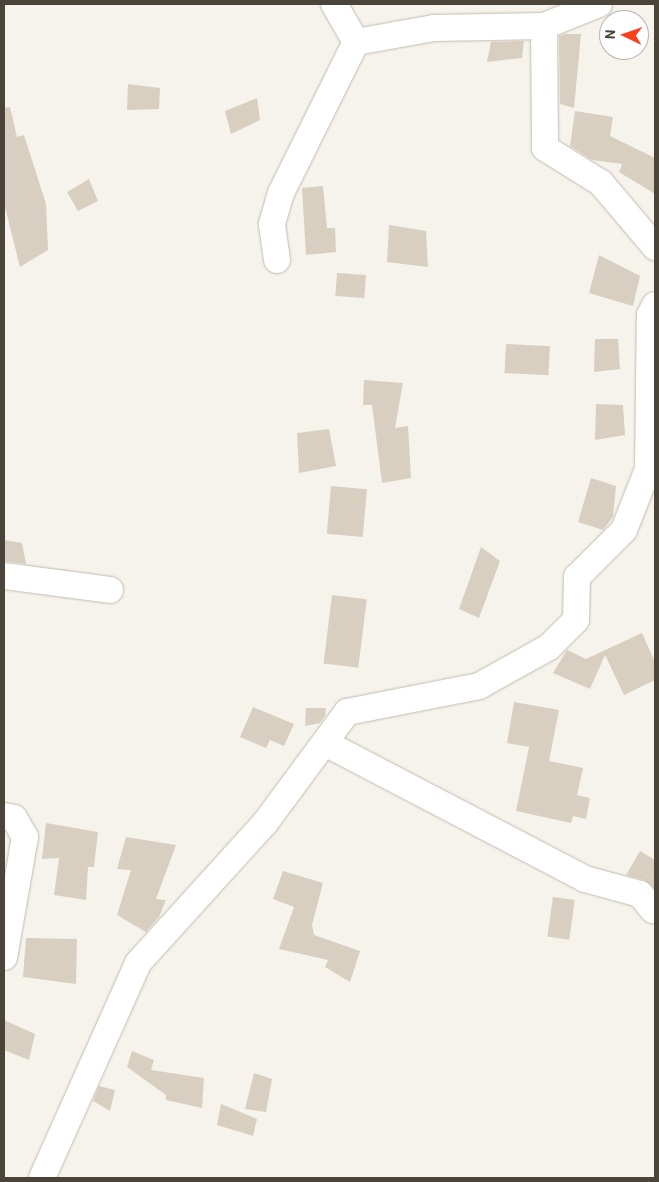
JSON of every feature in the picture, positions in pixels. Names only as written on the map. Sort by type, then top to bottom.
[{"type":"street","points":[[334,4],[356,42]]},
{"type":"street","points":[[356,42],[434,28],[544,26],[599,4]]},
{"type":"street","points":[[544,26],[545,148],[600,183],[655,247]]},
{"type":"street","points":[[277,260],[272,224],[281,193],[356,42]]},
{"type":"street","points":[[42,1178],[138,963],[265,823],[347,712],[479,686],[549,647],[576,620],[577,577],[624,530],[648,469],[650,315],[655,305]]},
{"type":"street","points":[[4,576],[110,590]]},
{"type":"street","points":[[324,743],[585,879],[640,894],[653,910]]},
{"type":"street","points":[[4,816],[14,818],[25,837],[4,957]]},
{"type":"building","points":[[581,34],[574,108],[560,104],[559,36]]},
{"type":"building","points":[[524,41],[522,58],[487,62],[491,42]]},
{"type":"building","points":[[128,84],[160,88],[159,109],[127,110]]},
{"type":"building","points":[[257,98],[260,120],[231,134],[225,111]]},
{"type":"building","points":[[10,107],[17,137],[24,135],[46,204],[48,250],[20,267],[4,203],[4,108]]},
{"type":"building","points":[[575,111],[613,117],[610,136],[655,158],[655,194],[619,172],[622,164],[592,160],[570,146]]},
{"type":"building","points":[[89,179],[98,201],[78,211],[67,192]]},
{"type":"building","points":[[323,186],[327,228],[335,228],[336,252],[306,255],[302,188]]},
{"type":"building","points":[[389,225],[426,231],[428,267],[387,262]]},
{"type":"building","points":[[599,255],[640,276],[633,306],[589,293]]},
{"type":"building","points":[[337,273],[366,275],[364,298],[335,296]]},
{"type":"building","points":[[595,339],[618,339],[620,369],[594,372]]},
{"type":"building","points":[[506,344],[550,346],[548,375],[504,373]]},
{"type":"building","points":[[364,380],[403,383],[395,428],[408,426],[411,478],[382,483],[372,405],[363,405]]},
{"type":"building","points":[[596,404],[623,405],[625,435],[595,440]]},
{"type":"building","points":[[329,429],[336,466],[299,473],[297,433]]},
{"type":"building","points":[[591,478],[616,486],[613,517],[603,530],[578,522]]},
{"type":"building","points":[[331,486],[367,489],[363,537],[327,534]]},
{"type":"building","points":[[4,540],[22,543],[26,564],[4,561]]},
{"type":"building","points":[[481,547],[500,561],[479,618],[459,609]]},
{"type":"building","points":[[332,595],[367,599],[358,668],[324,663]]},
{"type":"building","points":[[642,633],[655,662],[655,680],[624,695],[605,655],[590,689],[553,673],[567,650],[586,659]]},
{"type":"building","points":[[514,702],[559,710],[549,761],[583,768],[577,795],[590,798],[586,819],[573,816],[571,823],[516,811],[529,747],[507,743]]},
{"type":"building","points":[[253,707],[294,724],[284,746],[270,740],[266,748],[240,737]]},
{"type":"building","points":[[306,708],[326,708],[325,716],[320,723],[305,726]]},
{"type":"building","points":[[46,823],[98,832],[94,867],[88,867],[86,900],[54,895],[59,858],[42,859]]},
{"type":"building","points":[[126,837],[176,845],[156,899],[166,900],[159,917],[146,932],[117,915],[131,870],[117,869]]},
{"type":"building","points":[[640,851],[655,860],[655,889],[644,880],[626,875]]},
{"type":"building","points":[[283,871],[323,883],[312,925],[314,935],[360,951],[350,982],[325,967],[328,960],[279,949],[294,907],[273,899]]},
{"type":"building","points":[[553,897],[575,900],[569,940],[547,937]]},
{"type":"building","points":[[26,938],[77,939],[76,984],[23,977]]},
{"type":"building","points":[[4,1020],[35,1034],[29,1060],[4,1050]]},
{"type":"building","points":[[132,1051],[154,1060],[151,1070],[204,1078],[202,1108],[166,1100],[166,1095],[127,1067]]},
{"type":"building","points":[[254,1073],[272,1079],[266,1112],[245,1109]]},
{"type":"building","points":[[99,1086],[115,1090],[110,1111],[93,1101]]},
{"type":"building","points":[[221,1104],[257,1119],[253,1136],[217,1125]]}]
